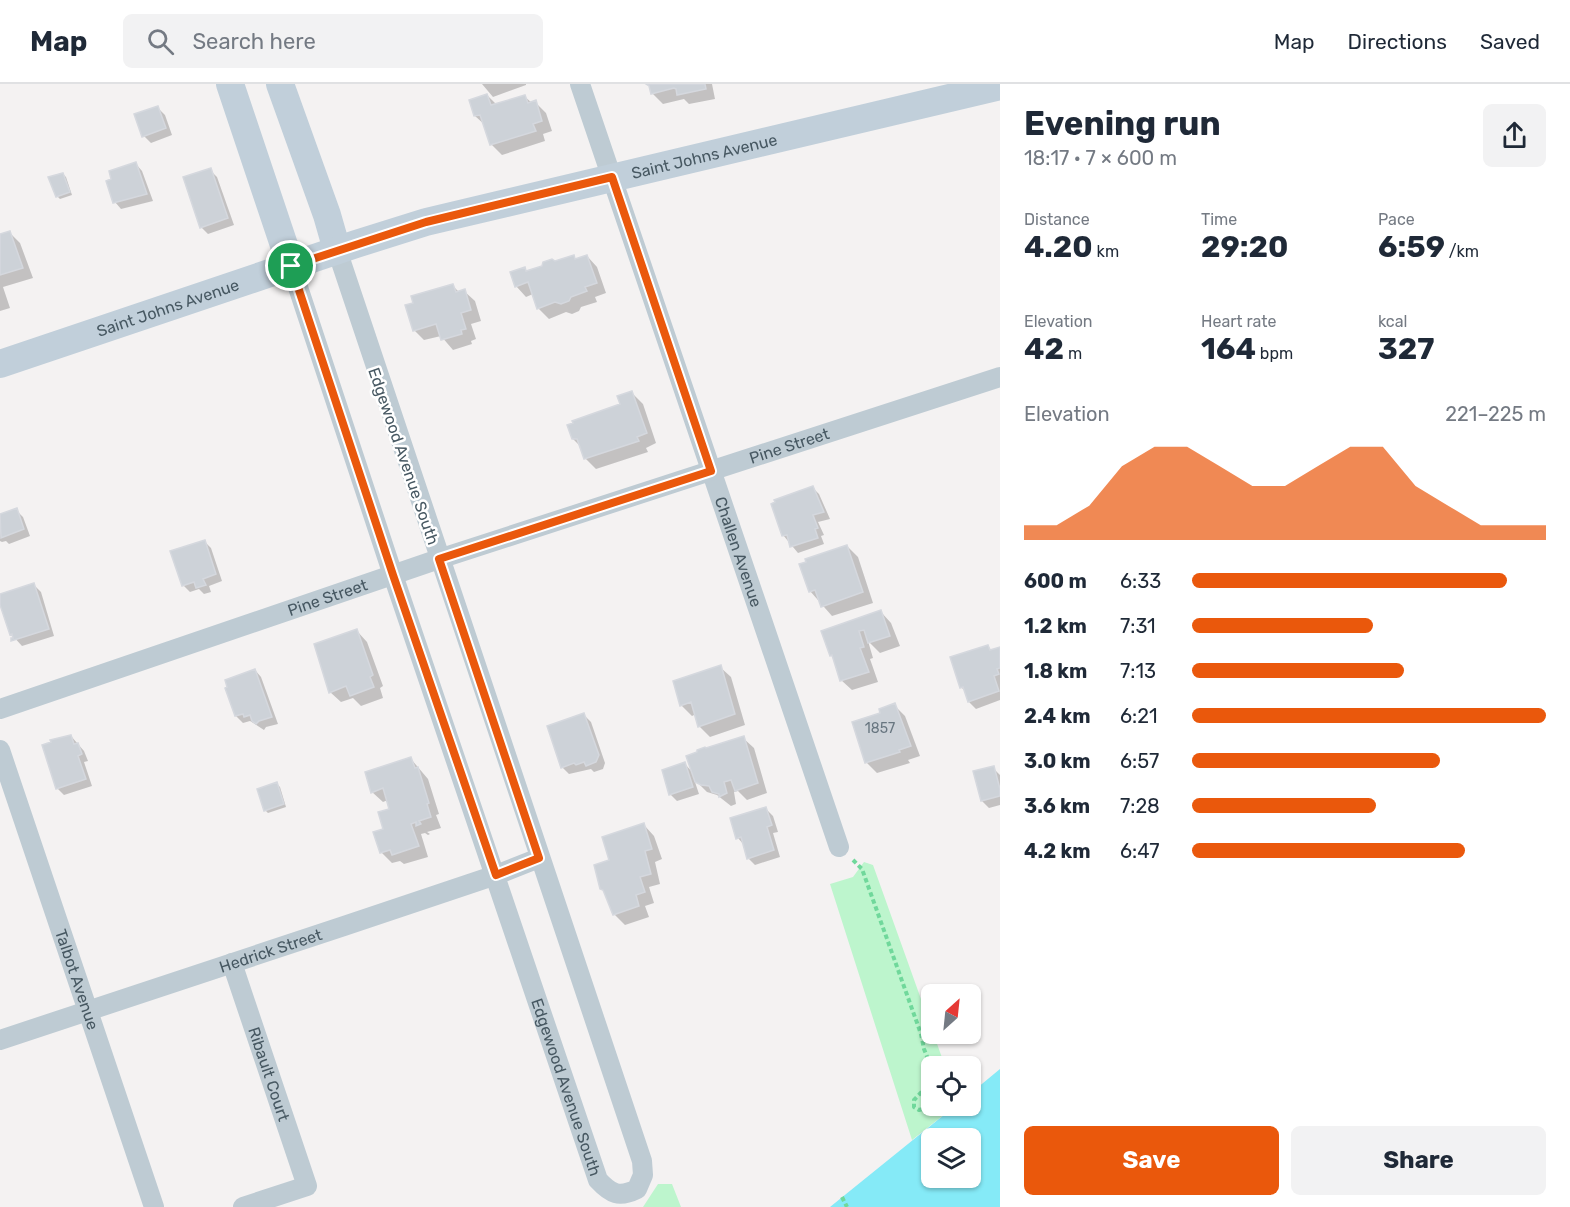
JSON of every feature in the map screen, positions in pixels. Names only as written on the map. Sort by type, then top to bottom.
[{"type":"main road","name":"Edgewood Avenue South","points":[[230,84],[291,266]]},
{"type":"main road","name":"Edgewood Avenue South","points":[[280,84],[327,215],[337,250]]},
{"type":"main road","name":"Saint Johns Avenue","points":[[0,364],[426,222],[1000,86]]},
{"type":"street","name":"Challen Avenue","points":[[580,84],[839,847]]},
{"type":"street","name":"Edgewood Avenue South","points":[[291,266],[598,1180],[609,1192],[626,1195],[637,1189],[643,1175],[642,1161],[337,250]]},
{"type":"street","name":"Pine Street","points":[[0,709],[439,559],[1000,378]]},
{"type":"street","name":"Talbot Avenue","points":[[0,750],[154,1207]]},
{"type":"street","name":"Hedrick Street","points":[[0,1040],[496,875],[539,858]]},
{"type":"street","name":"Ribault Court","points":[[232,963],[307,1186],[243,1207]]},
{"type":"path","points":[[839,847],[862,869],[927,1056]]},
{"type":"path","points":[[921,1093],[914,1100],[914,1107],[921,1109]]},
{"type":"path","points":[[842,1197],[847,1207]]},
{"type":"green space","points":[[864,862],[873,865],[921,999],[921,1044],[937,1044],[941,1056],[921,1056],[921,1116],[942,1116],[927,1128],[921,1128],[921,1133],[912,1140],[830,884],[853,877]]},
{"type":"green space","points":[[658,1184],[672,1184],[681,1207],[643,1207]]},
{"type":"water","points":[[1000,1069],[1000,1207],[830,1207],[921,1133],[921,1188],[981,1188],[981,1128],[928,1128],[943,1116],[981,1116],[981,1085]]},
{"type":"building","points":[[646,84],[705,84],[706,89],[677,95],[674,88],[651,94]]},
{"type":"building","points":[[487,94],[491,105],[525,95],[528,103],[536,100],[542,121],[533,124],[536,131],[490,145],[480,115],[474,116],[469,100]]},
{"type":"building","points":[[158,106],[166,128],[142,137],[134,114]]},
{"type":"building","points":[[136,162],[147,194],[113,203],[106,181],[111,179],[109,171]]},
{"type":"building","points":[[211,168],[228,218],[200,228],[183,177]]},
{"type":"building","points":[[63,173],[70,192],[56,197],[48,177]]},
{"type":"building","points":[[10,231],[23,268],[0,275],[0,234]]},
{"type":"building","points":[[574,255],[575,259],[587,255],[597,283],[585,287],[587,291],[571,297],[569,301],[561,304],[555,302],[537,309],[528,282],[515,287],[510,272],[525,267],[526,271],[542,266],[543,262],[552,259],[555,261]]},
{"type":"building","points":[[453,284],[456,292],[465,289],[471,310],[461,313],[466,329],[461,330],[462,334],[441,340],[436,324],[413,331],[405,305],[413,303],[411,296]]},
{"type":"building","points":[[632,391],[647,433],[637,437],[639,441],[584,459],[577,439],[572,439],[567,425],[573,423],[572,421],[620,404],[617,396]]},
{"type":"building","points":[[813,486],[824,512],[813,515],[818,528],[815,529],[818,538],[790,547],[787,535],[782,536],[771,504],[775,502],[774,500]]},
{"type":"building","points":[[17,508],[24,529],[1,538],[0,514]]},
{"type":"building","points":[[205,540],[216,574],[203,579],[206,585],[196,588],[194,582],[182,586],[170,551]]},
{"type":"building","points":[[847,545],[863,592],[821,607],[815,590],[809,592],[799,564],[806,562],[805,559]]},
{"type":"building","points":[[34,583],[49,629],[11,641],[13,638],[0,605],[0,594]]},
{"type":"building","points":[[881,610],[890,636],[868,643],[864,630],[859,631],[864,647],[860,648],[869,672],[840,681],[821,631]]},
{"type":"building","points":[[357,629],[373,675],[370,677],[374,687],[350,696],[346,686],[329,693],[314,644]]},
{"type":"building","points":[[988,645],[990,650],[1000,647],[1000,668],[997,669],[999,674],[994,676],[999,691],[968,702],[963,687],[960,688],[950,657]]},
{"type":"building","points":[[721,665],[735,714],[698,727],[691,702],[680,706],[673,681]]},
{"type":"building","points":[[255,669],[272,717],[256,724],[250,715],[235,716],[225,688],[227,687],[225,680]]},
{"type":"building","points":[[895,703],[911,746],[899,750],[900,752],[865,763],[852,722],[880,713],[879,709]]},
{"type":"building","points":[[584,713],[599,755],[596,762],[586,766],[584,762],[561,768],[547,726]]},
{"type":"building","points":[[71,735],[74,744],[78,743],[82,754],[78,756],[86,779],[56,789],[42,745],[51,742],[50,740]]},
{"type":"building","points":[[744,736],[758,783],[735,791],[731,780],[724,782],[727,793],[719,797],[719,794],[712,792],[709,786],[695,782],[686,756],[705,747]]},
{"type":"building","points":[[411,757],[415,768],[418,767],[431,817],[419,821],[421,824],[416,826],[416,822],[411,824],[419,846],[392,855],[390,850],[380,853],[373,832],[383,829],[378,812],[389,809],[383,788],[371,793],[365,772]]},
{"type":"building","points":[[685,762],[693,787],[669,795],[662,770]]},
{"type":"building","points":[[994,766],[1000,796],[981,801],[973,771]]},
{"type":"building","points":[[277,782],[284,804],[264,811],[257,789]]},
{"type":"building","points":[[766,807],[772,825],[767,827],[774,850],[747,859],[741,837],[736,839],[730,818]]},
{"type":"building","points":[[644,823],[652,849],[645,851],[651,874],[640,877],[645,892],[636,895],[639,906],[613,915],[603,890],[600,889],[594,865],[609,860],[602,837]]},
{"type":"route","points":[[612,177],[624,212],[711,471],[439,559],[539,858],[496,875],[393,575],[291,266],[426,222],[612,177]]}]
